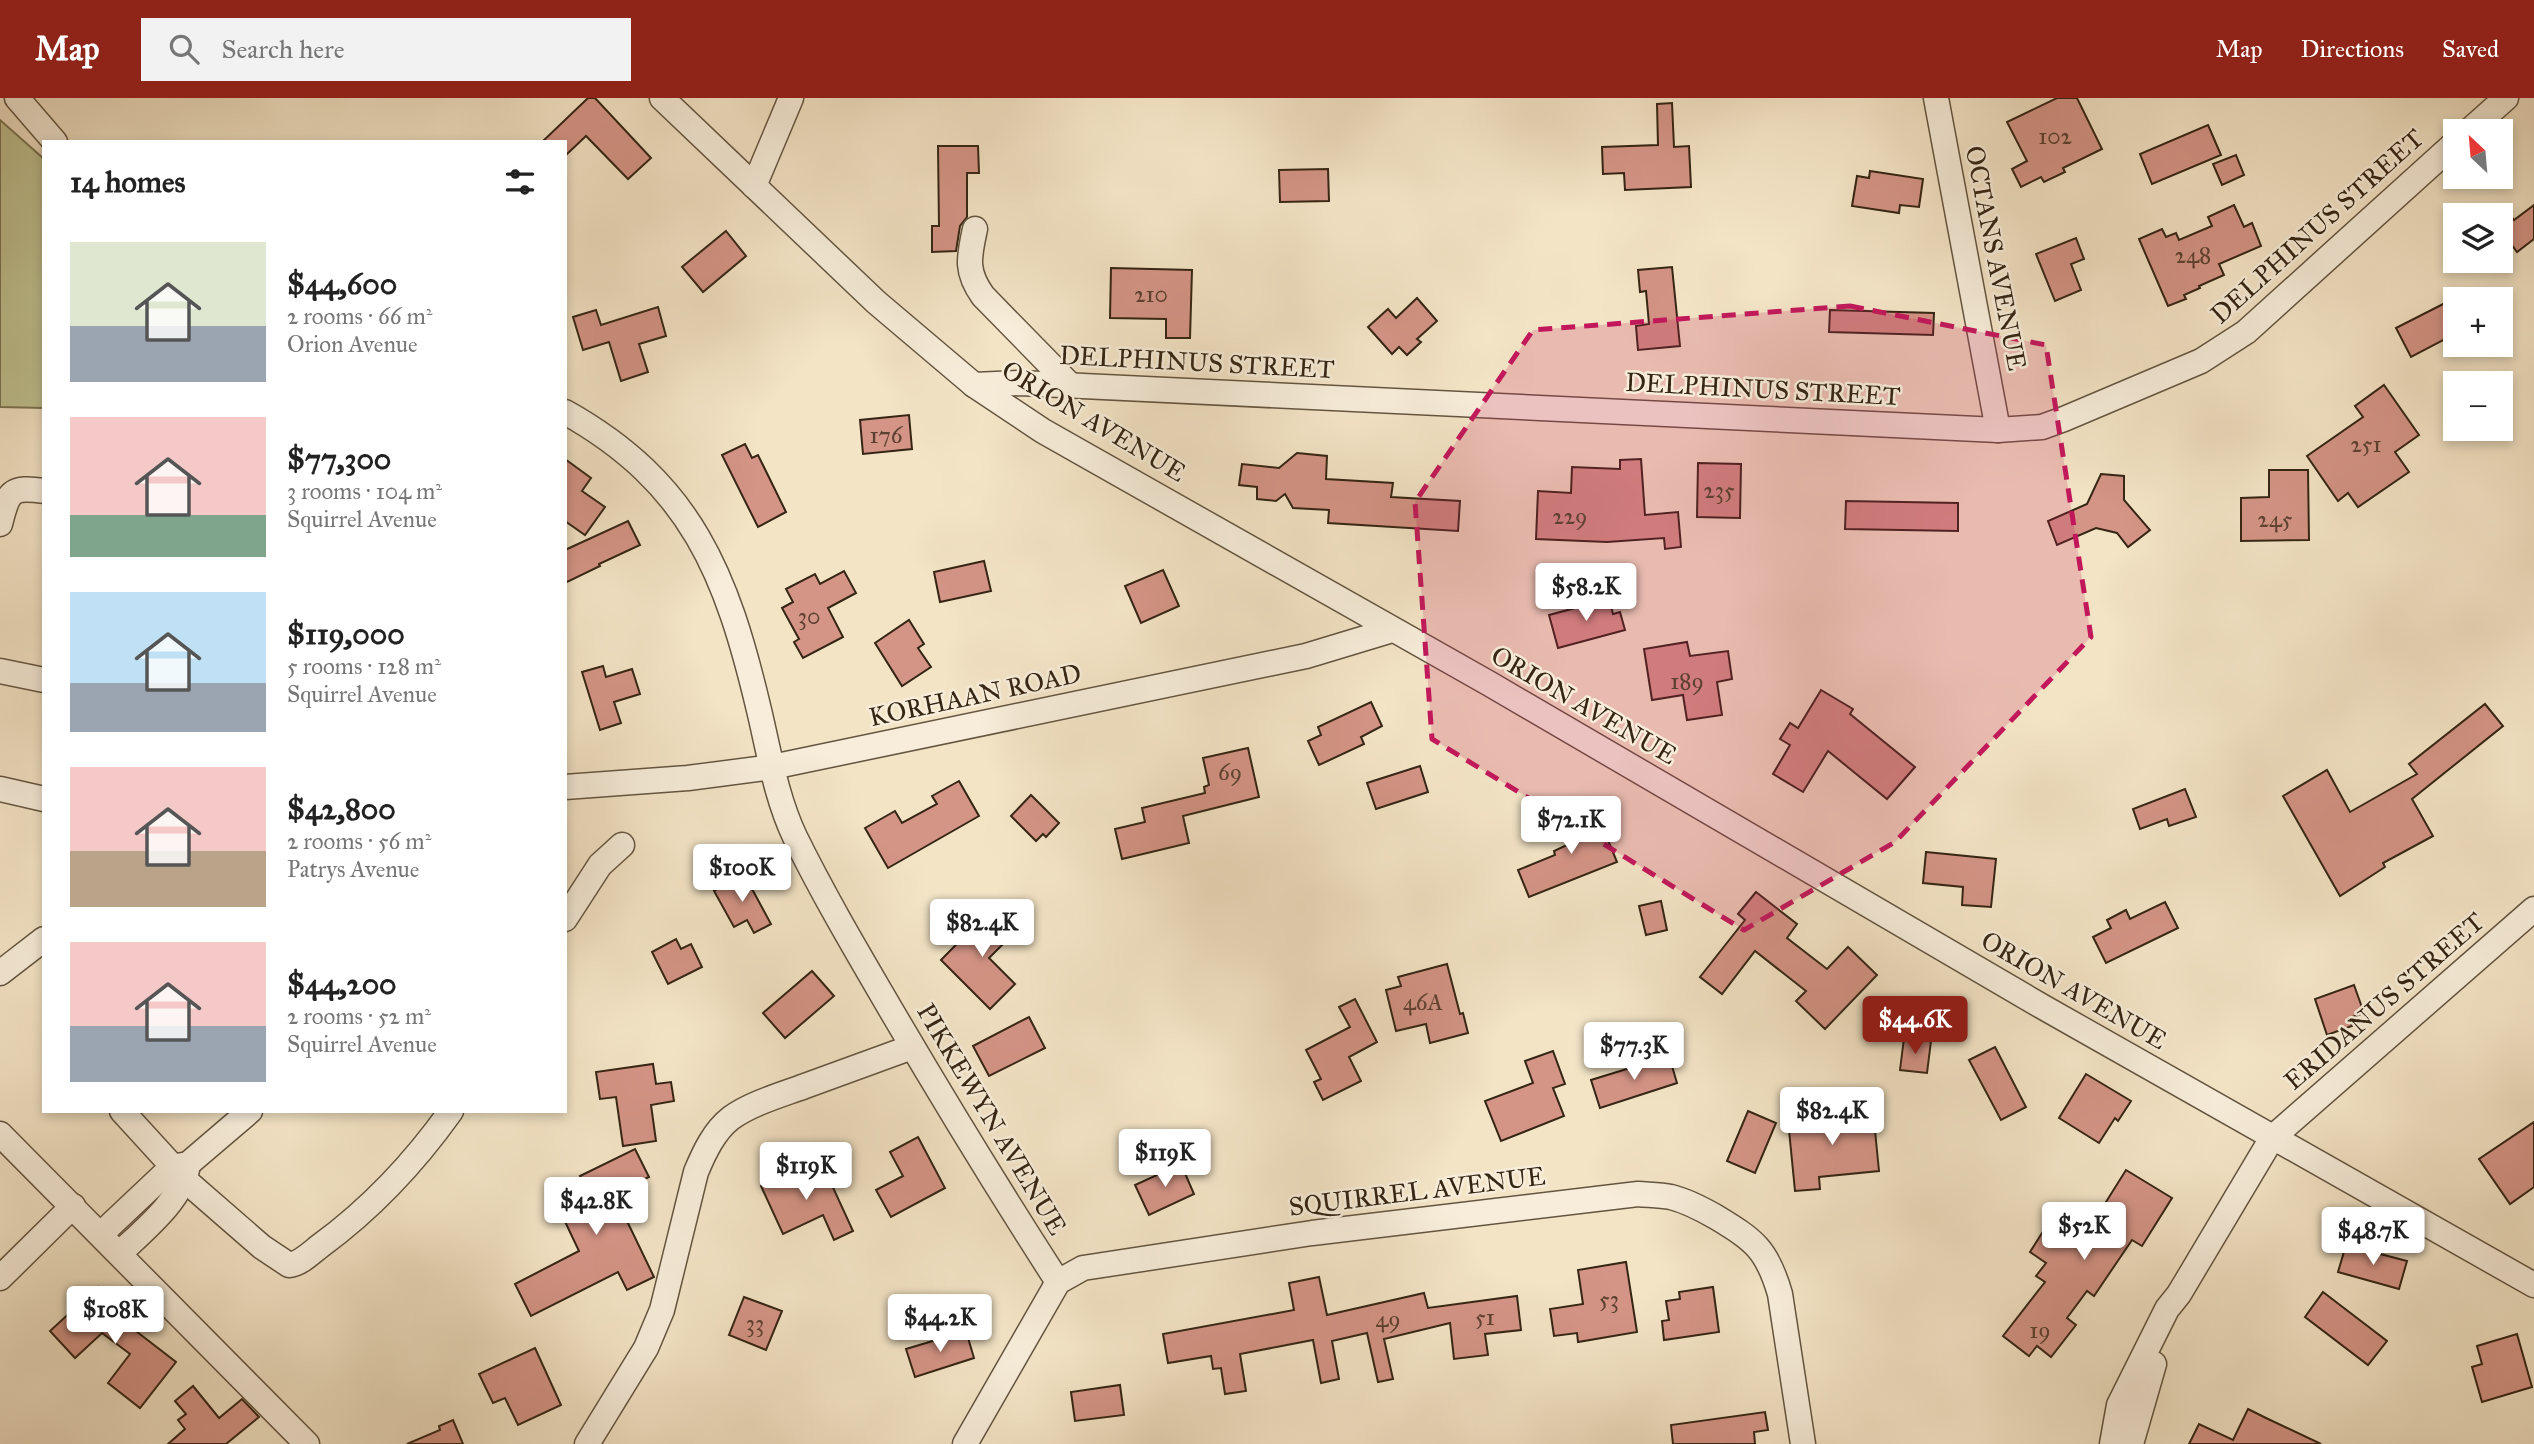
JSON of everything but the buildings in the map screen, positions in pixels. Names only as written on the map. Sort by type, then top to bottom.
[{"type":"street","points":[[17,98],[53,140]]},
{"type":"street","name":"ORION AVENUE","points":[[662,98],[876,302],[974,385],[1043,431],[1490,684],[1775,852],[2272,1138],[2534,1285]]},
{"type":"street","points":[[754,186],[791,98]]},
{"type":"street","name":"OCTANS AVENUE","points":[[1936,98],[1998,430]]},
{"type":"street","points":[[2482,119],[2506,98]]},
{"type":"street","name":"DELPHINUS STREET","points":[[974,385],[1070,385],[1998,430],[2042,427],[2216,353],[2246,332],[2443,155]]},
{"type":"street","points":[[975,229],[969,257],[974,284],[1070,385]]},
{"type":"street","name":"PIKKEWYN AVENUE","points":[[567,413],[607,438],[658,481],[681,512],[715,568],[728,598],[742,645],[782,806],[795,837],[821,889],[912,1047],[1058,1282]]},
{"type":"street","points":[[0,522],[9,496],[15,490],[23,488],[42,492]]},
{"type":"street","name":"KORHAAN ROAD","points":[[567,787],[688,778],[772,767],[1306,656],[1392,630]]},
{"type":"street","points":[[0,671],[42,680]]},
{"type":"street","points":[[0,789],[42,799]]},
{"type":"street","points":[[567,916],[600,865],[622,845]]},
{"type":"street","name":"ERIDANUS STREET","points":[[2179,1294],[2272,1138],[2534,909]]},
{"type":"street","points":[[0,973],[42,941]]},
{"type":"street","points":[[587,1444],[646,1348],[662,1310],[696,1172],[703,1154],[722,1127],[743,1111],[774,1097],[912,1047]]},
{"type":"street","points":[[124,1113],[281,1262],[294,1264],[354,1222],[409,1167],[450,1113]]},
{"type":"street","points":[[101,1234],[182,1170],[248,1113]]},
{"type":"street","points":[[0,1134],[307,1444]]},
{"type":"street","points":[[120,1253],[156,1217],[182,1170]]},
{"type":"street","name":"SQUIRREL AVENUE","points":[[1058,1282],[1073,1272],[1095,1265],[1312,1233],[1620,1195],[1671,1197],[1700,1208],[1748,1237],[1762,1253],[1774,1274],[1786,1323],[1803,1444]]},
{"type":"street","points":[[0,1278],[73,1206]]},
{"type":"street","points":[[965,1444],[1058,1282]]},
{"type":"street","points":[[2092,1444],[2119,1405],[2167,1309],[2179,1294]]},
{"type":"street","points":[[2131,1444],[2151,1371],[2176,1312],[2179,1294]]},
{"type":"street","points":[[2112,1444],[2119,1405]]},
{"type":"highlighted area","points":[[1850,306],[2046,345],[2091,637],[1895,842],[1744,930],[1432,739],[1415,502],[1533,330]]},
{"type":"green space","points":[[0,120],[42,157],[42,408],[0,407]]}]
